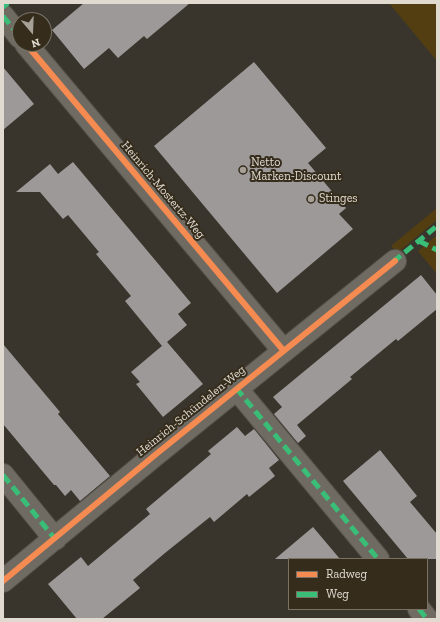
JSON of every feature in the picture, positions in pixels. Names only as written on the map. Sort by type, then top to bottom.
[{"type":"street","points":[[3,7],[8,3]]},
{"type":"street","points":[[3,16],[12,27]]},
{"type":"street","name":"Heinrich-Mostertz-Weg","points":[[33,52],[283,350]]},
{"type":"street","name":"Heinrich-Schündelen-Weg","points":[[3,581],[236,388],[395,261]]},
{"type":"street","name":"Heinrich-Schündelen-Weg","points":[[236,388],[377,558]]},
{"type":"street","points":[[3,475],[55,539]]},
{"type":"street","points":[[420,610],[427,619]]},
{"type":"shaded area","points":[[389,3],[437,3],[437,61]]},
{"type":"shaded area","points":[[437,208],[437,220],[397,253],[391,246]]},
{"type":"shaded area","points":[[437,235],[437,274],[418,251]]},
{"type":"building","points":[[84,3],[190,3],[147,39],[144,36],[118,58],[109,48],[84,69],[52,30]]},
{"type":"building","points":[[254,62],[326,148],[308,163],[346,208],[339,214],[353,229],[277,293],[154,146]]},
{"type":"building","points":[[3,67],[34,104],[3,130]]},
{"type":"building","points":[[73,162],[191,303],[178,314],[187,325],[167,342],[203,384],[163,417],[136,384],[140,382],[131,372],[162,346],[125,301],[131,296],[96,254],[99,252],[68,215],[63,219],[40,192],[16,192],[50,164],[58,174]]},
{"type":"building","points":[[421,275],[437,295],[437,309],[398,341],[396,339],[350,377],[352,379],[297,425],[306,436],[298,443],[274,414],[282,407],[273,397]]},
{"type":"building","points":[[3,344],[60,412],[58,414],[110,476],[80,501],[71,490],[65,496],[56,485],[54,485],[3,424]]},
{"type":"building","points":[[237,427],[245,436],[254,429],[279,460],[269,468],[275,476],[249,497],[247,494],[214,522],[210,517],[165,553],[133,580],[140,588],[102,619],[77,619],[48,584],[81,557],[88,566],[150,514],[146,509],[211,454],[208,451]]},
{"type":"building","points":[[380,450],[417,496],[410,502],[437,534],[437,559],[407,558],[343,481]]},
{"type":"building","points":[[313,527],[339,558],[288,558],[275,559]]},
{"type":"marked path","points":[[3,7],[8,3]]},
{"type":"marked path","points":[[3,16],[12,27]]},
{"type":"marked path","points":[[393,262],[437,226]]},
{"type":"marked path","points":[[419,241],[437,250]]},
{"type":"marked path","points":[[236,388],[377,558]]},
{"type":"marked path","points":[[3,475],[55,539]]},
{"type":"marked path","points":[[420,610],[427,619]]},
{"type":"cycle path","points":[[33,52],[283,350]]},
{"type":"cycle path","points":[[3,581],[155,455],[395,261]]},
{"type":"place","name":"Netto Marken-Discount","points":[[243,170]]},
{"type":"place","name":"Stinges","points":[[311,199]]}]
